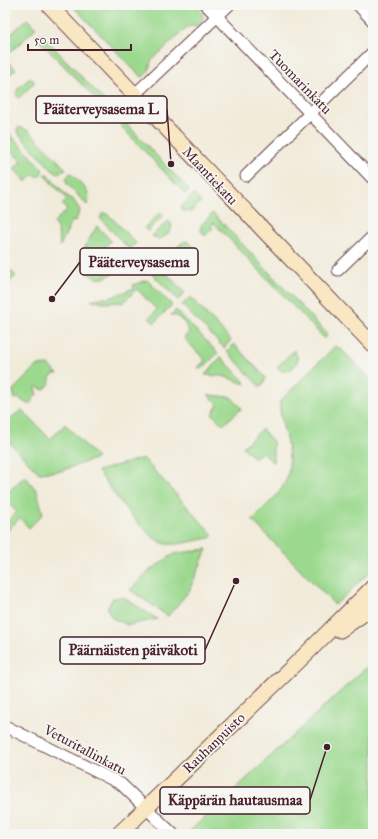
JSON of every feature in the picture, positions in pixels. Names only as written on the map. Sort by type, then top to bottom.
[{"type":"main road","name":"Maantiekatu","points":[[49,5],[373,345]]},
{"type":"main road","name":"Rauhanpuisto","points":[[119,834],[308,652],[373,587]]},
{"type":"main road","name":"Rauhanpuisto","points":[[308,652],[373,607]]},
{"type":"street","name":"Tuomarinkatu","points":[[206,5],[373,179]]},
{"type":"street","points":[[134,95],[228,5]]},
{"type":"street","points":[[358,5],[373,21]]},
{"type":"street","points":[[246,176],[373,52]]},
{"type":"street","points":[[338,270],[373,236]]},
{"type":"street","name":"Veturitallinkatu","points":[[5,726],[121,784],[173,834]]},
{"type":"green space","points":[[72,5],[196,5],[202,13],[203,19],[198,25],[187,27],[151,61],[149,71],[143,77],[139,75]]},
{"type":"green space","points":[[27,19],[36,28],[5,57],[5,40]]},
{"type":"green space","points":[[40,33],[120,117],[116,120],[36,37]]},
{"type":"green space","points":[[9,62],[16,69],[5,79],[5,66]]},
{"type":"green space","points":[[30,78],[35,82],[19,98],[16,95],[18,88]]},
{"type":"green space","points":[[124,121],[189,190],[185,194],[120,125]]},
{"type":"green space","points":[[19,127],[29,131],[66,169],[58,173],[53,171],[18,133],[17,130]]},
{"type":"green space","points":[[5,129],[42,168],[42,173],[38,177],[34,174],[26,182],[14,169],[21,161],[5,144]]},
{"type":"green space","points":[[46,173],[70,199],[72,198],[80,210],[75,222],[72,221],[60,246],[58,231],[54,222],[67,210],[62,204],[67,199],[44,175]]},
{"type":"green space","points":[[70,173],[87,191],[89,200],[87,205],[67,184],[66,179]]},
{"type":"green space","points":[[194,194],[201,202],[191,212],[183,211],[180,208]]},
{"type":"green space","points":[[161,212],[164,215],[148,231],[144,228]]},
{"type":"green space","points":[[103,213],[109,215],[136,243],[129,249],[100,218]]},
{"type":"green space","points":[[213,213],[327,334],[325,339],[214,223],[211,226],[213,228],[205,236],[200,229],[202,224]]},
{"type":"green space","points":[[169,220],[172,226],[167,234],[159,239],[152,236]]},
{"type":"green space","points":[[97,226],[111,241],[96,255],[114,273],[104,278],[98,278],[90,275],[84,269],[81,261],[84,249]]},
{"type":"green space","points":[[187,241],[194,247],[177,263],[172,255],[180,244]]},
{"type":"green space","points":[[7,267],[16,276],[5,286],[5,268]]},
{"type":"green space","points":[[156,271],[168,275],[185,293],[178,300],[151,273]]},
{"type":"green space","points":[[147,280],[172,305],[154,323],[149,318],[157,310],[137,289],[123,303],[102,303],[91,300],[105,297],[107,299],[134,288],[133,285]]},
{"type":"green space","points":[[190,297],[231,340],[224,348],[182,305]]},
{"type":"green space","points":[[176,310],[218,353],[202,369],[198,368],[205,360],[184,338],[189,332],[186,326],[182,320],[174,315],[171,315]]},
{"type":"green space","points":[[234,344],[265,377],[262,386],[260,387],[227,351]]},
{"type":"green space","points":[[335,346],[341,349],[373,382],[373,569],[335,605],[252,520],[279,493],[288,476],[289,453],[281,415],[280,401]]},
{"type":"green space","points":[[294,350],[298,359],[295,366],[286,371],[280,370],[277,367]]},
{"type":"green space","points":[[221,357],[245,384],[223,376],[205,375]]},
{"type":"green space","points":[[48,365],[58,374],[51,376],[49,385],[43,390],[38,387],[35,388],[37,395],[29,405],[18,398],[15,399],[13,390],[37,366]]},
{"type":"green space","points":[[208,395],[231,397],[242,408],[223,425],[212,414],[218,405]]},
{"type":"green space","points":[[22,410],[50,439],[65,424],[97,458],[61,471],[39,473],[5,438],[5,422]]},
{"type":"green space","points":[[262,429],[273,442],[273,463],[263,452],[254,458],[243,447]]},
{"type":"green space","points":[[143,458],[213,535],[210,538],[178,544],[167,544],[159,541],[140,525],[98,471]]},
{"type":"green space","points":[[25,476],[37,491],[43,514],[29,528],[20,518],[5,533],[5,523],[17,512],[5,499],[5,495]]},
{"type":"green space","points":[[207,549],[189,591],[168,616],[130,590],[149,571],[174,554]]},
{"type":"green space","points":[[123,597],[157,619],[128,625],[112,618],[107,608],[113,598]]},
{"type":"green space","points":[[373,661],[373,834],[188,833]]},
{"type":"place","name":"Pääterveysasema L","points":[[171,164]]},
{"type":"place","name":"Pääterveysasema","points":[[52,299]]},
{"type":"place","name":"Päärnäisten päiväkoti","points":[[236,581]]},
{"type":"place","name":"Käppärän hautausmaa","points":[[327,747]]}]
